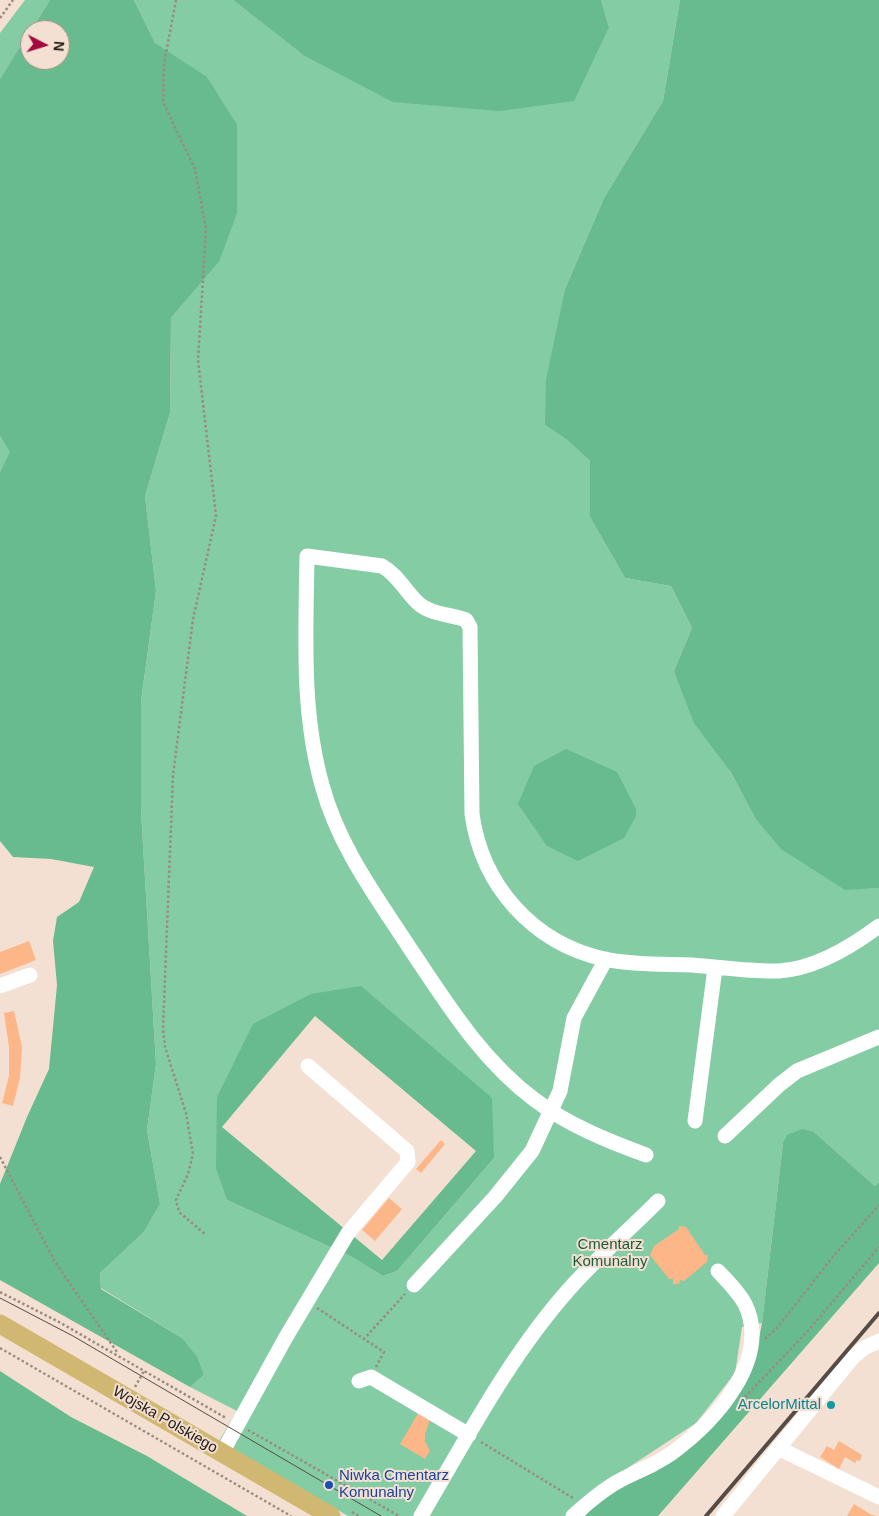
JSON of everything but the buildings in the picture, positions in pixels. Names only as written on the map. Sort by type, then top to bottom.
[{"type":"main road","name":"Wojska Polskiego","points":[[0,1324],[330,1516]]},
{"type":"street","points":[[646,1155],[578,1127],[534,1100],[508,1077],[463,1028],[360,872],[345,844],[322,784],[307,706],[305,673],[307,556],[382,566],[389,570],[418,603],[426,609],[466,620],[470,627],[472,814],[481,855],[492,878],[506,898],[535,927],[575,949],[606,959],[788,970],[839,952],[879,926]]},
{"type":"street","points":[[414,1285],[518,1171],[532,1151],[552,1112],[566,1066],[574,1018],[606,959]]},
{"type":"street","points":[[695,1121],[715,968]]},
{"type":"street","points":[[0,986],[30,975]]},
{"type":"street","points":[[725,1136],[779,1085],[797,1071],[879,1037]]},
{"type":"street","points":[[222,1453],[348,1233],[408,1162],[407,1151],[308,1066]]},
{"type":"street","points":[[421,1516],[510,1367],[571,1287],[658,1201]]},
{"type":"street","points":[[571,1511],[612,1485],[671,1454],[697,1432],[735,1387],[743,1373],[752,1334],[746,1305],[738,1291],[718,1271]]},
{"type":"street","points":[[723,1516],[853,1357],[864,1348],[879,1341]]},
{"type":"street","points":[[365,1379],[469,1435]]},
{"type":"street","points":[[778,1448],[879,1497]]},
{"type":"path","points":[[0,18],[13,0]]},
{"type":"path","points":[[176,0],[164,64],[163,102],[196,169],[206,229],[198,360],[216,516],[193,619],[174,775],[163,1029],[164,1047],[186,1113],[193,1154],[188,1174],[176,1200],[179,1212],[205,1234]]},
{"type":"path","points":[[0,1157],[55,1262],[101,1327],[117,1352],[116,1354]]},
{"type":"path","points":[[749,1353],[778,1327],[831,1259],[879,1205]]},
{"type":"path","points":[[742,1401],[808,1331],[879,1247]]},
{"type":"path","points":[[364,1339],[414,1285]]},
{"type":"path","points":[[316,1286],[323,1290],[316,1303],[317,1308],[384,1352],[365,1379]]},
{"type":"path","points":[[0,1292],[59,1322],[392,1514],[399,1516]]},
{"type":"path","points":[[0,1348],[291,1516]]},
{"type":"path","points":[[469,1435],[574,1498],[571,1511]]},
{"type":"path","points":[[352,1512],[359,1516]]},
{"type":"green space","points":[[25,0],[50,0],[37,20],[20,20],[20,47],[0,79],[0,33]]},
{"type":"green space","points":[[50,0],[134,0],[155,43],[207,77],[237,125],[237,213],[219,262],[171,318],[170,413],[145,496],[156,591],[141,701],[141,811],[156,1064],[147,1130],[160,1204],[144,1232],[100,1273],[101,1289],[182,1338],[197,1357],[204,1375],[190,1387],[0,1280],[0,1184],[49,1069],[57,985],[53,941],[57,917],[79,902],[94,867],[51,859],[13,857],[0,841],[0,472],[10,452],[0,436],[0,79],[20,47],[20,70],[70,70],[70,20],[37,20]]},
{"type":"green space","name":"Cmentarz Komunalny","points":[[134,0],[233,0],[303,55],[609,27],[601,0],[680,0],[663,101],[604,198],[565,289],[545,425],[567,440],[590,461],[590,517],[625,578],[671,586],[692,628],[674,671],[756,818],[845,889],[879,888],[879,1182],[875,1186],[814,1132],[783,1143],[762,1323],[742,1327],[735,1373],[696,1423],[629,1467],[567,1516],[348,1516],[219,1441],[237,1411],[190,1387],[204,1375],[182,1338],[101,1288],[100,1273],[144,1232],[160,1204],[147,1130],[156,1064],[141,811],[141,701],[156,591],[145,496],[170,413],[171,318],[219,262],[167,53],[155,43]],"holes":[[[311,994],[494,1158],[397,1271],[383,1276],[350,1256],[227,1200],[217,1097]]]},
{"type":"green space","points":[[233,0],[601,0],[609,27],[574,101],[499,111],[393,102],[303,55]]},
{"type":"green space","points":[[680,0],[879,0],[879,888],[845,890],[781,849],[756,819],[730,771],[694,723],[674,671],[692,628],[671,586],[625,578],[590,517],[590,461],[567,440],[545,425],[546,380],[565,289],[604,198],[663,101]]},
{"type":"green space","points":[[0,436],[11,452],[0,472]]},
{"type":"green space","points":[[566,749],[617,772],[636,809],[636,816],[624,838],[578,861],[547,846],[518,804],[534,766]]},
{"type":"green space","points":[[361,986],[492,1098],[494,1158],[397,1271],[383,1276],[350,1256],[227,1200],[216,1168],[217,1097],[253,1024],[311,994]],"holes":[[[315,1016],[476,1151],[382,1260],[222,1127]]]},
{"type":"green space","points":[[802,1129],[814,1132],[875,1186],[879,1182],[879,1263],[658,1516],[585,1516],[597,1502],[615,1490],[655,1472],[684,1452],[733,1395],[755,1359],[762,1323],[783,1143],[787,1135]]},
{"type":"green space","points":[[0,1371],[71,1417],[147,1456],[247,1516],[0,1516]]},
{"type":"tram line","points":[[0,1298],[73,1336],[381,1516]]},
{"type":"railway","points":[[706,1516],[879,1313]]},
{"type":"place","name":"ArcelorMittal","points":[[831,1405]]},
{"type":"place","name":"Niwka Cmentarz Komunalny","points":[[329,1485]]}]
